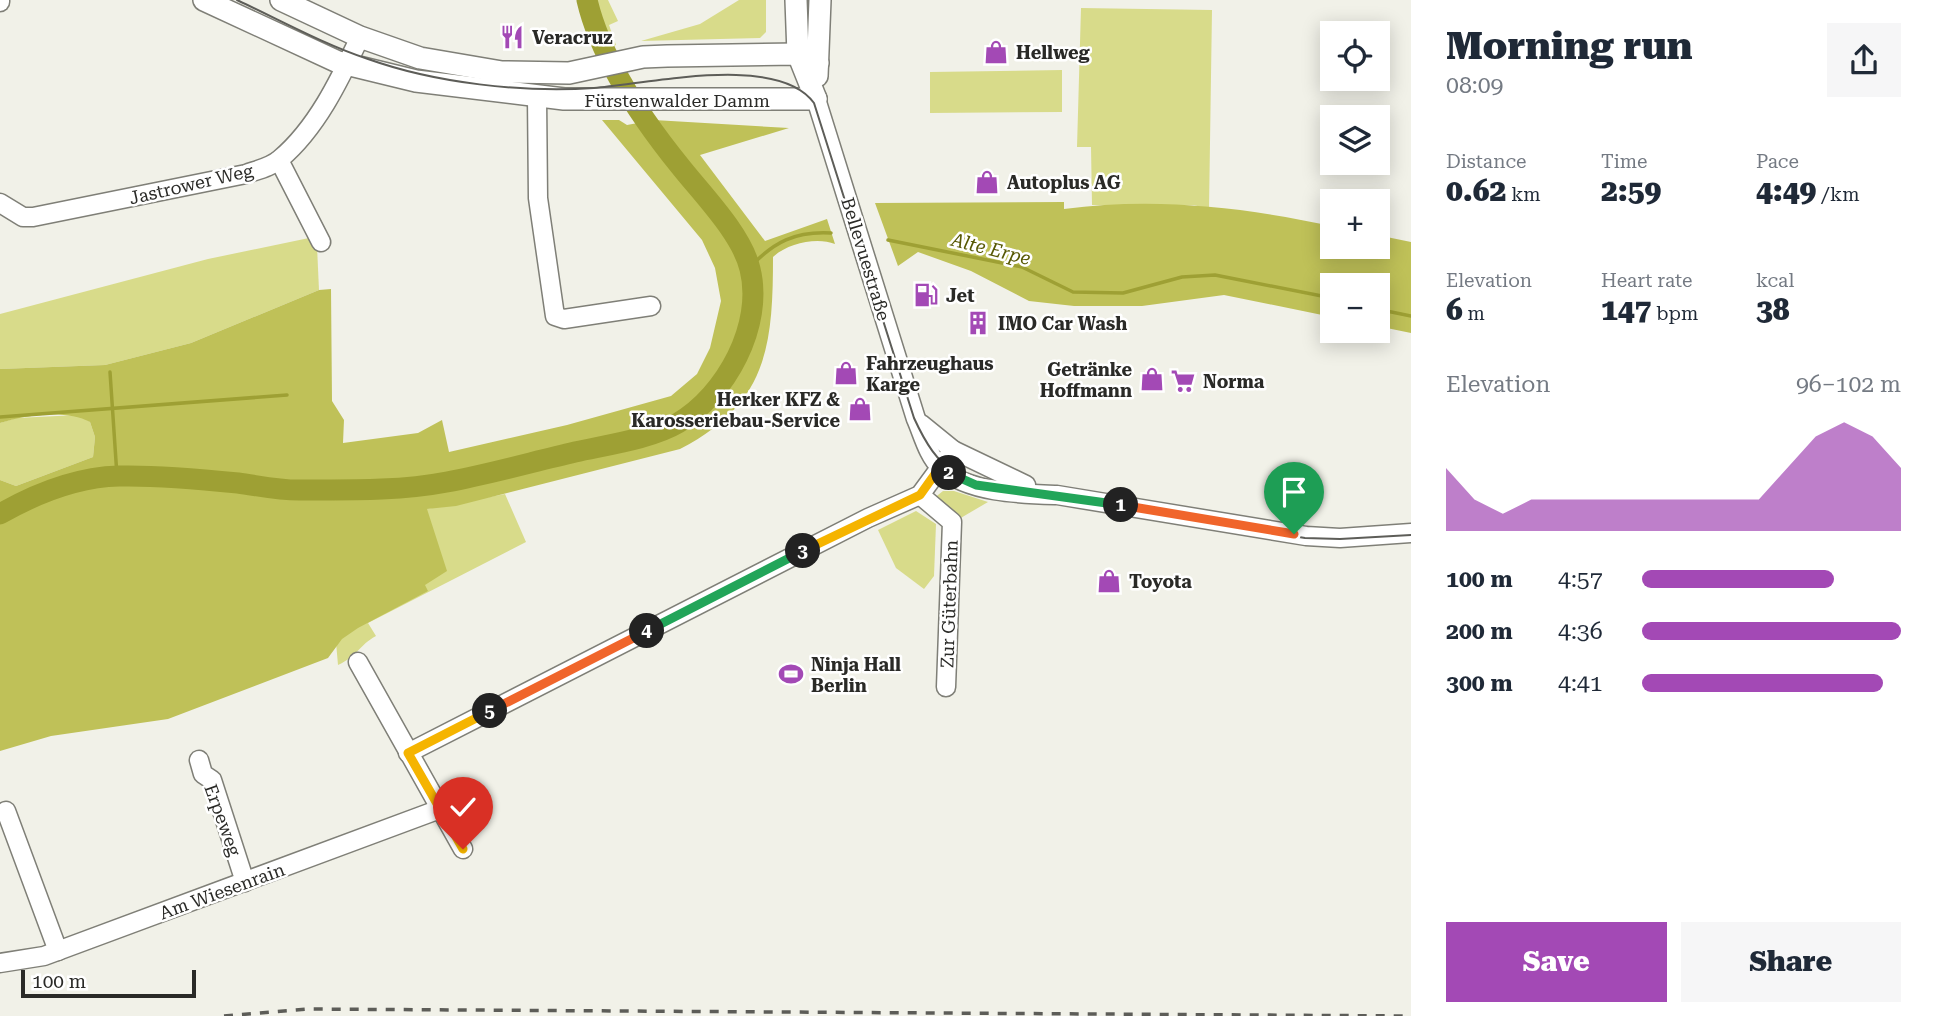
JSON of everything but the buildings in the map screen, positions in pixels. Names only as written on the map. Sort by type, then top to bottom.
[{"type":"main road","name":"Fürstenwalder Damm","points":[[204,0],[346,65],[416,81],[537,97],[816,99]]},
{"type":"main road","name":"Fürstenwalder Damm","points":[[281,0],[359,37],[420,58],[502,72],[558,74],[667,55],[798,54],[818,63]]},
{"type":"main road","points":[[796,0],[798,54],[816,99]]},
{"type":"main road","points":[[816,99],[820,0]]},
{"type":"street","name":"Jastrower Weg","points":[[0,204],[23,217],[33,217],[246,174],[279,160],[315,117],[346,65],[359,37]]},
{"type":"street","points":[[537,97],[538,198],[555,316],[564,319],[651,306]]},
{"type":"street","name":"Bellevuestraße","points":[[816,99],[916,419],[928,448],[940,467]]},
{"type":"street","points":[[279,160],[321,242]]},
{"type":"street","points":[[916,419],[953,450],[1010,480],[1057,495]]},
{"type":"street","points":[[408,753],[856,524],[920,495],[953,450]]},
{"type":"street","points":[[940,467],[956,478],[976,485],[1027,494],[1057,495],[1306,536],[1355,538],[1411,533]]},
{"type":"street","name":"Zur Güterbahn","points":[[920,495],[952,522],[946,687]]},
{"type":"street","points":[[358,662],[463,849]]},
{"type":"street","name":"Erpeweg","points":[[199,760],[203,774],[212,780],[245,882]]},
{"type":"street","name":"Am Wiesenrain","points":[[0,962],[58,951],[440,809]]},
{"type":"street","points":[[6,811],[58,951]]},
{"type":"green space","points":[[593,0],[608,0],[618,21],[609,25],[616,45],[609,48]]},
{"type":"green space","points":[[739,0],[766,0],[766,32],[760,38],[641,41],[700,24]]},
{"type":"green space","points":[[1081,8],[1212,10],[1209,209],[1194,205],[1092,205],[1091,147],[1077,147]]},
{"type":"green space","points":[[1062,70],[1062,112],[930,113],[930,72]]},
{"type":"green space","points":[[309,238],[317,246],[319,290],[191,343],[105,365],[0,369],[0,314],[208,259]]},
{"type":"green space","points":[[78,415],[90,422],[95,437],[93,457],[16,486],[0,480],[0,423],[16,418]]},
{"type":"green space","points":[[943,491],[954,491],[988,502],[959,519],[933,499]]},
{"type":"green space","points":[[505,494],[526,542],[368,623],[376,636],[338,665],[335,631],[427,509]]},
{"type":"green space","points":[[916,511],[936,524],[934,576],[924,589],[896,568],[878,530]]},
{"type":"shaded area","points":[[582,0],[593,0],[609,48],[600,50],[584,16]]},
{"type":"shaded area","points":[[602,120],[619,120],[627,125],[654,120],[789,128],[700,155],[765,241],[827,219],[835,244],[820,241],[803,243],[786,248],[773,257],[771,319],[767,345],[748,392],[731,413],[709,432],[680,449],[456,506],[427,509],[447,571],[425,585],[428,591],[342,639],[328,658],[168,719],[51,736],[0,751],[0,480],[16,486],[93,457],[95,437],[90,422],[58,414],[0,423],[0,369],[105,365],[191,343],[319,290],[331,289],[332,401],[344,420],[343,443],[418,433],[442,420],[449,452],[567,425],[671,396],[697,374],[710,348],[721,301],[715,268],[702,240]]},
{"type":"shaded area","points":[[1064,202],[1064,209],[1165,204],[1232,209],[1320,224],[1320,259],[1390,259],[1390,238],[1411,242],[1411,333],[1390,329],[1390,273],[1320,273],[1320,315],[1224,295],[1142,306],[1074,306],[1029,301],[971,271],[918,252],[898,266],[875,203]]},
{"type":"waterway","points":[[0,514],[57,488],[104,477],[149,476],[295,490],[429,485],[642,437],[667,429],[695,411],[726,377],[746,335],[753,291],[750,269],[746,256],[730,228],[666,148],[624,88],[602,45],[587,0]]},
{"type":"waterway","name":"Alte Erpe","points":[[750,267],[786,240],[807,234],[831,233]]},
{"type":"waterway","name":"Alte Erpe","points":[[888,240],[1022,267],[1073,292],[1123,293],[1182,277],[1215,275],[1320,296]]},
{"type":"waterway","name":"Alte Erpe","points":[[1390,312],[1411,316]]},
{"type":"waterway","points":[[110,372],[117,476]]},
{"type":"waterway","points":[[0,417],[287,395]]},
{"type":"tram line","points":[[237,0],[351,53],[394,67],[450,80],[509,87],[567,89],[711,75],[743,75],[772,79],[796,88],[814,103],[914,418],[934,452],[955,472],[967,478],[1021,491],[1305,538],[1411,535]]},
{"type":"railway","points":[[224,1016],[308,1009],[1411,1016]]},
{"type":"place","name":"Veracruz","points":[[512,37]]},
{"type":"place","name":"Hellweg","points":[[996,52]]},
{"type":"place","name":"Autoplus AG","points":[[987,182]]},
{"type":"place","name":"Jet","points":[[926,295]]},
{"type":"place","name":"IMO Car Wash","points":[[978,323]]},
{"type":"place","name":"Fahrzeughaus Karge","points":[[846,373]]},
{"type":"place","name":"Getränke Hoffmann","points":[[1152,379]]},
{"type":"place","name":"Norma","points":[[1183,381]]},
{"type":"place","name":"Herker KFZ & Karosseriebau-Service","points":[[860,409]]},
{"type":"place","name":"Toyota","points":[[1109,581]]},
{"type":"place","name":"Ninja Hall Berlin","points":[[791,674]]},
{"type":"route","points":[[463,849],[408,753],[868,518],[920,495],[940,467],[956,478],[976,485],[1027,494],[1057,495],[1294,534]]}]
